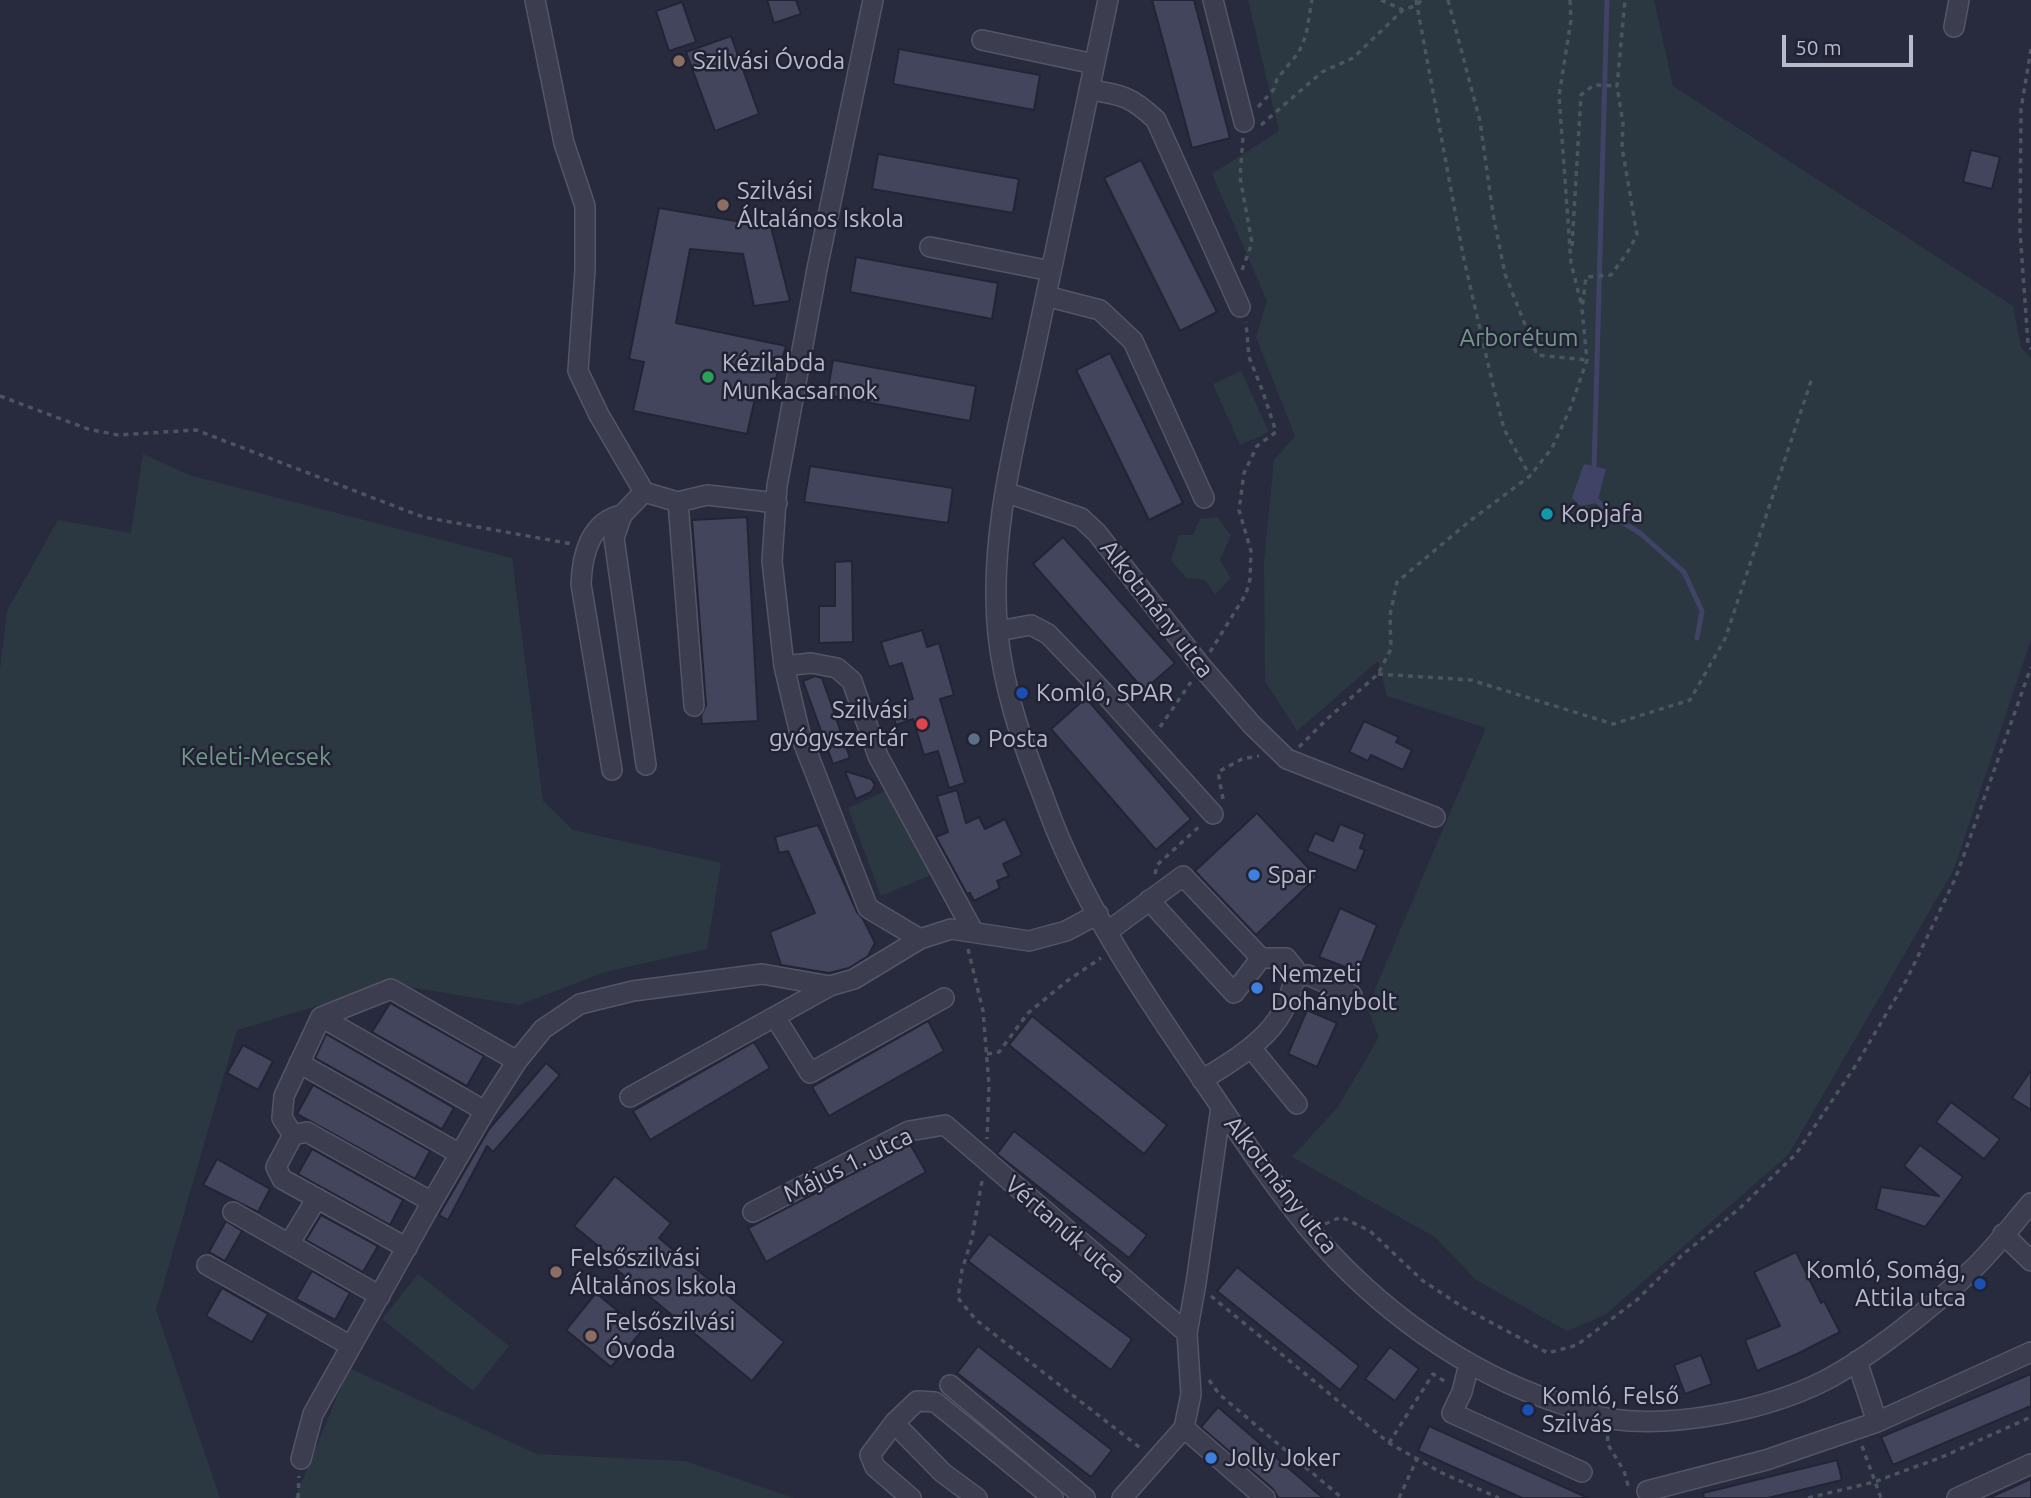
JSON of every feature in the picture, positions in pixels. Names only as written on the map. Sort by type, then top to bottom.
[{"type":"street","points":[[535,0],[564,143],[585,206],[585,270],[578,371],[599,415],[644,492],[678,502],[708,495],[777,503]]},
{"type":"street","points":[[873,0],[817,269],[777,486],[772,561],[784,666],[800,734],[868,908],[920,939]]},
{"type":"street","name":"Alkotmány utca","points":[[1108,0],[1004,492],[996,584],[998,631],[1006,692],[1063,847],[1107,932],[1158,1016],[1220,1107],[1310,1230],[1374,1294],[1435,1343],[1492,1378],[1593,1415],[1631,1420],[1679,1419],[1742,1411],[1825,1381],[1905,1327],[1974,1268],[2031,1203]]},
{"type":"street","points":[[1213,0],[1243,131]]},
{"type":"street","points":[[1954,27],[1959,0]]},
{"type":"street","points":[[982,40],[1094,64]]},
{"type":"street","points":[[1089,90],[1119,94],[1140,104],[1156,120],[1240,307]]},
{"type":"street","points":[[930,247],[1051,271]]},
{"type":"street","points":[[1046,296],[1100,310],[1132,341],[1204,498]]},
{"type":"street","points":[[644,492],[622,516],[614,538],[646,765]]},
{"type":"street","name":"Alkotmány utca","points":[[1004,492],[1081,518],[1097,533],[1201,666],[1252,725],[1287,759]]},
{"type":"street","points":[[678,502],[695,706]]},
{"type":"street","points":[[612,770],[581,584],[582,564],[590,537],[613,517],[622,516]]},
{"type":"street","points":[[998,631],[1031,625],[1048,635],[1214,804]]},
{"type":"street","points":[[784,666],[811,663],[837,668],[852,681],[878,756],[968,930]]},
{"type":"street","points":[[1287,759],[1435,817]]},
{"type":"street","points":[[1107,932],[1183,876],[1261,958],[1286,958],[1295,969],[1294,989],[1277,1023],[1252,1049],[1202,1080]]},
{"type":"street","points":[[1149,900],[1234,993],[1261,958]]},
{"type":"street","points":[[630,1097],[830,986],[854,979],[920,939],[951,929],[1029,941],[1066,931],[1098,914]]},
{"type":"street","points":[[301,1459],[313,1414],[432,1202],[517,1061],[543,1029],[580,1004],[697,981],[762,974],[830,986]]},
{"type":"street","points":[[1294,977],[1308,975],[1352,995]]},
{"type":"street","points":[[293,1135],[282,1118],[284,1096],[321,1017],[391,989],[517,1061]]},
{"type":"street","points":[[775,1017],[810,1073],[944,998]]},
{"type":"street","points":[[321,1017],[485,1111]]},
{"type":"street","points":[[1252,1049],[1297,1104]]},
{"type":"street","points":[[299,1063],[460,1154]]},
{"type":"street","points":[[1122,1498],[1184,1428],[1191,1394],[1186,1333],[1196,1283],[1220,1107]]},
{"type":"street","name":"Vértanúk utca","points":[[945,1125],[1186,1333]]},
{"type":"street","name":"Május 1. utca","points":[[753,1212],[909,1131],[945,1125]]},
{"type":"street","points":[[407,1248],[282,1179],[276,1167],[293,1135],[307,1132],[432,1202]]},
{"type":"street","points":[[289,1244],[317,1198]]},
{"type":"street","points":[[233,1212],[380,1296]]},
{"type":"street","points":[[2003,1234],[2031,1261]]},
{"type":"street","points":[[207,1265],[351,1346]]},
{"type":"street","points":[[1639,1495],[1766,1460],[1857,1430],[2031,1352]]},
{"type":"street","points":[[1857,1361],[1877,1422]]},
{"type":"street","points":[[1469,1364],[1462,1392],[1452,1413],[1582,1472]]},
{"type":"street","points":[[950,1385],[1085,1498]]},
{"type":"street","points":[[911,1498],[875,1467],[870,1455],[894,1423],[917,1401],[934,1402],[1053,1498]]},
{"type":"street","points":[[894,1423],[943,1473],[976,1498]]},
{"type":"street","points":[[1184,1428],[1265,1498]]},
{"type":"street","points":[[1957,1498],[2031,1464]]},
{"type":"path","points":[[1231,284],[1244,267],[1252,243],[1240,177],[1243,131],[1277,79],[1299,52],[1306,35],[1312,0]]},
{"type":"path","points":[[1381,0],[1403,10]]},
{"type":"path","points":[[1243,131],[1283,107],[1322,72],[1353,58],[1403,10],[1422,0]]},
{"type":"path","points":[[1448,0],[1480,121],[1504,274],[1517,308],[1537,355],[1587,360]]},
{"type":"path","points":[[1214,804],[1224,805],[1218,772],[1242,759],[1273,754],[1287,759],[1378,674],[1391,649],[1390,615],[1397,582],[1471,520],[1530,476],[1552,448],[1570,409],[1587,360],[1582,309],[1571,263],[1559,96],[1571,20],[1570,0]]},
{"type":"path","points":[[1582,309],[1586,277],[1611,275],[1637,235],[1622,146],[1623,123],[1617,86],[1625,0]]},
{"type":"path","points":[[1416,3],[1464,260],[1493,385],[1504,429],[1530,476]]},
{"type":"path","points":[[2031,49],[2021,109],[2020,231],[2028,344],[2031,349]]},
{"type":"path","points":[[1571,263],[1581,95],[1594,85],[1617,86]]},
{"type":"path","points":[[1162,734],[1160,727],[1246,594],[1250,579],[1251,551],[1240,510],[1244,473],[1257,446],[1276,432],[1264,392],[1249,357],[1247,328],[1240,307]]},
{"type":"path","points":[[1378,674],[1471,680],[1613,724],[1690,700],[1725,639],[1812,378]]},
{"type":"path","points":[[0,396],[88,429],[118,435],[196,430],[423,517],[587,546]]},
{"type":"path","points":[[1310,1230],[1341,1217],[1370,1231],[1423,1281],[1466,1309],[1548,1353],[1577,1345],[1638,1299],[1682,1255],[1740,1208],[1796,1154],[1856,1065],[1907,979],[1956,877],[2031,667]]},
{"type":"path","points":[[1157,865],[1178,846]]},
{"type":"path","points":[[968,930],[983,1011],[989,1085],[985,1162],[958,1298],[976,1320],[1156,1460]]},
{"type":"path","points":[[986,1054],[999,1052],[1028,1013],[1106,954]]},
{"type":"path","points":[[1196,1283],[1389,1443],[1499,1498]]},
{"type":"path","points":[[1389,1443],[1433,1374],[1462,1392]]},
{"type":"path","points":[[1219,1394],[1342,1498]]},
{"type":"path","points":[[1808,1498],[1874,1482],[1942,1457],[2031,1418]]},
{"type":"path","points":[[1857,1430],[1881,1498]]},
{"type":"path","points":[[1608,1443],[1639,1495]]},
{"type":"path","points":[[1399,1498],[1418,1459]]},
{"type":"green space","name":"Arborétum","points":[[1248,0],[1654,0],[1673,86],[2013,306],[2021,347],[2031,359],[2031,640],[1954,869],[1788,1155],[1605,1315],[1567,1331],[1476,1280],[1435,1237],[1292,1157],[1338,1107],[1379,1037],[1367,1008],[1486,728],[1387,696],[1378,661],[1297,731],[1265,681],[1264,561],[1274,460],[1295,436],[1256,337],[1267,301],[1212,174],[1279,131]]},
{"type":"green space","points":[[1241,371],[1269,432],[1240,445],[1213,384]]},
{"type":"green space","name":"Keleti-Mecsek","points":[[143,454],[189,475],[512,558],[543,801],[573,830],[721,863],[707,949],[605,972],[519,1005],[390,984],[237,1030],[156,1310],[220,1498],[0,1498],[0,669],[7,611],[58,520],[131,533]]},
{"type":"green space","points":[[1217,517],[1231,535],[1220,560],[1231,578],[1215,594],[1205,580],[1186,578],[1171,560],[1179,535],[1193,535],[1200,519]]},
{"type":"green space","points":[[890,789],[931,875],[881,896],[848,808]]},
{"type":"green space","points":[[418,1274],[509,1346],[473,1391],[382,1319]]},
{"type":"green space","points":[[349,1368],[537,1454],[685,1461],[794,1498],[295,1498]]},
{"type":"water","points":[[1584,464],[1606,469],[1597,503],[1580,506],[1572,498]]},
{"type":"building","points":[[767,0],[796,0],[801,14],[774,23]]},
{"type":"building","points":[[1152,0],[1194,0],[1230,138],[1192,148]]},
{"type":"building","points":[[682,2],[696,42],[669,51],[656,11]]},
{"type":"building","points":[[731,36],[759,114],[715,131],[686,52]]},
{"type":"building","points":[[899,49],[1040,75],[1034,110],[893,84]]},
{"type":"building","points":[[1971,150],[2000,157],[1992,189],[1963,182]]},
{"type":"building","points":[[878,154],[1019,179],[1013,213],[872,189]]},
{"type":"building","points":[[1141,160],[1217,312],[1180,331],[1104,178]]},
{"type":"building","points":[[659,208],[771,227],[790,301],[754,306],[743,254],[690,249],[676,323],[786,346],[773,388],[758,385],[747,434],[633,411],[644,362],[629,359]]},
{"type":"building","points":[[856,257],[998,283],[992,319],[850,292]]},
{"type":"building","points":[[1110,353],[1183,503],[1149,520],[1076,370]]},
{"type":"building","points":[[833,360],[976,386],[970,421],[827,395]]},
{"type":"building","points":[[810,466],[953,488],[948,523],[804,502]]},
{"type":"building","points":[[747,517],[758,721],[702,724],[701,716],[706,705],[692,520]]},
{"type":"building","points":[[1063,537],[1175,663],[1144,690],[1033,564]]},
{"type":"building","points":[[852,561],[853,642],[819,643],[819,606],[835,606],[835,562]]},
{"type":"building","points":[[922,630],[927,647],[939,643],[954,695],[940,699],[965,783],[949,788],[938,751],[924,755],[913,719],[896,725],[890,705],[913,699],[902,663],[889,667],[881,642]]},
{"type":"building","points":[[815,676],[822,678],[850,758],[833,764],[803,681]]},
{"type":"building","points":[[1086,698],[1191,819],[1156,850],[1051,729]]},
{"type":"building","points":[[1364,721],[1399,737],[1396,742],[1412,750],[1403,770],[1371,755],[1368,761],[1349,752]]},
{"type":"building","points":[[845,771],[871,779],[875,785],[871,792],[856,799]]},
{"type":"building","points":[[957,790],[966,823],[979,817],[985,829],[1005,819],[1022,855],[1003,864],[1009,876],[997,881],[1000,888],[974,901],[970,893],[967,894],[936,837],[948,832],[937,796]]},
{"type":"building","name":"Spar","points":[[1257,813],[1317,877],[1256,935],[1195,871]]},
{"type":"building","points":[[1340,824],[1365,834],[1360,848],[1365,850],[1356,871],[1307,851],[1315,833],[1333,841]]},
{"type":"building","points":[[818,825],[857,912],[875,943],[868,956],[849,968],[829,973],[781,965],[770,932],[815,913],[788,851],[779,853],[775,837]]},
{"type":"building","points":[[1340,908],[1377,925],[1358,972],[1319,957]]},
{"type":"building","points":[[390,1003],[484,1056],[467,1086],[372,1032]]},
{"type":"building","points":[[1307,1010],[1337,1023],[1317,1067],[1288,1054]]},
{"type":"building","points":[[1032,1016],[1167,1125],[1144,1154],[1009,1045]]},
{"type":"building","points":[[928,1021],[944,1051],[829,1116],[812,1087]]},
{"type":"building","points":[[326,1034],[454,1108],[442,1129],[315,1058]]},
{"type":"building","points":[[754,1042],[770,1068],[650,1140],[633,1111]]},
{"type":"building","points":[[243,1045],[273,1061],[258,1090],[227,1073]]},
{"type":"building","points":[[546,1063],[560,1075],[493,1152],[487,1146],[448,1220],[439,1215],[489,1129]]},
{"type":"building","points":[[2031,1070],[2031,1110],[2012,1098]]},
{"type":"building","points":[[313,1085],[430,1151],[415,1179],[297,1114]]},
{"type":"building","points":[[1951,1102],[2000,1139],[1984,1159],[1936,1122]]},
{"type":"building","points":[[1014,1131],[1147,1235],[1129,1258],[997,1154]]},
{"type":"building","points":[[910,1144],[926,1172],[766,1262],[748,1228]]},
{"type":"building","points":[[1920,1145],[1963,1177],[1925,1227],[1876,1209],[1881,1187],[1939,1196],[1904,1166]]},
{"type":"building","points":[[312,1149],[403,1200],[390,1225],[298,1174]]},
{"type":"building","points":[[217,1159],[270,1189],[258,1212],[203,1185]]},
{"type":"building","points":[[615,1176],[671,1223],[659,1238],[784,1342],[752,1381],[616,1269],[620,1264],[574,1226]]},
{"type":"building","points":[[321,1215],[378,1246],[363,1272],[306,1240]]},
{"type":"building","points":[[226,1221],[242,1231],[225,1261],[209,1252]]},
{"type":"building","points":[[989,1234],[1132,1339],[1111,1370],[968,1261]]},
{"type":"building","points":[[1796,1252],[1821,1303],[1824,1301],[1840,1332],[1757,1371],[1745,1340],[1780,1326],[1754,1272]]},
{"type":"building","points":[[1237,1267],[1359,1366],[1340,1390],[1217,1291]]},
{"type":"building","points":[[312,1271],[350,1293],[335,1320],[296,1299]]},
{"type":"building","points":[[222,1288],[268,1314],[252,1342],[206,1316]]},
{"type":"building","points":[[596,1293],[642,1331],[611,1367],[566,1330]]},
{"type":"building","points":[[978,1346],[1112,1450],[1091,1477],[957,1373]]},
{"type":"building","points":[[1390,1347],[1419,1369],[1395,1401],[1365,1379]]},
{"type":"building","points":[[1701,1355],[1712,1384],[1685,1394],[1674,1365]]},
{"type":"building","points":[[2031,1374],[2031,1406],[1893,1465],[1881,1437]]},
{"type":"building","points":[[1218,1407],[1323,1498],[1279,1498],[1273,1489],[1201,1427]]},
{"type":"building","points":[[1429,1426],[1588,1498],[1522,1498],[1418,1451]]},
{"type":"building","points":[[1837,1460],[1842,1480],[1768,1498],[1704,1498],[1703,1493]]},
{"type":"building","points":[[2031,1479],[2031,1498],[1989,1498]]},
{"type":"waterway","points":[[1594,471],[1607,0]]},
{"type":"waterway","points":[[1594,497],[1610,515],[1640,533],[1684,572],[1702,611],[1697,638]]},
{"type":"place","name":"Szilvási Óvoda","points":[[679,61]]},
{"type":"place","name":"Szilvási Általános Iskola","points":[[723,205]]},
{"type":"place","name":"Kézilabda Munkacsarnok","points":[[708,377]]},
{"type":"place","name":"Kopjafa","points":[[1547,514]]},
{"type":"place","name":"Komló, SPAR","points":[[1022,693]]},
{"type":"place","name":"Szilvási gyógyszertár","points":[[922,724]]},
{"type":"place","name":"Posta","points":[[974,739]]},
{"type":"place","name":"Spar","points":[[1254,875]]},
{"type":"place","name":"Nemzeti Dohánybolt","points":[[1257,988]]},
{"type":"place","name":"Felsőszilvási Általános Iskola","points":[[556,1272]]},
{"type":"place","name":"Komló, Somág, Attila utca","points":[[1980,1284]]},
{"type":"place","name":"Felsőszilvási Óvoda","points":[[591,1336]]},
{"type":"place","name":"Komló, Felső Szilvás","points":[[1528,1410]]},
{"type":"place","name":"Jolly Joker","points":[[1211,1458]]}]
